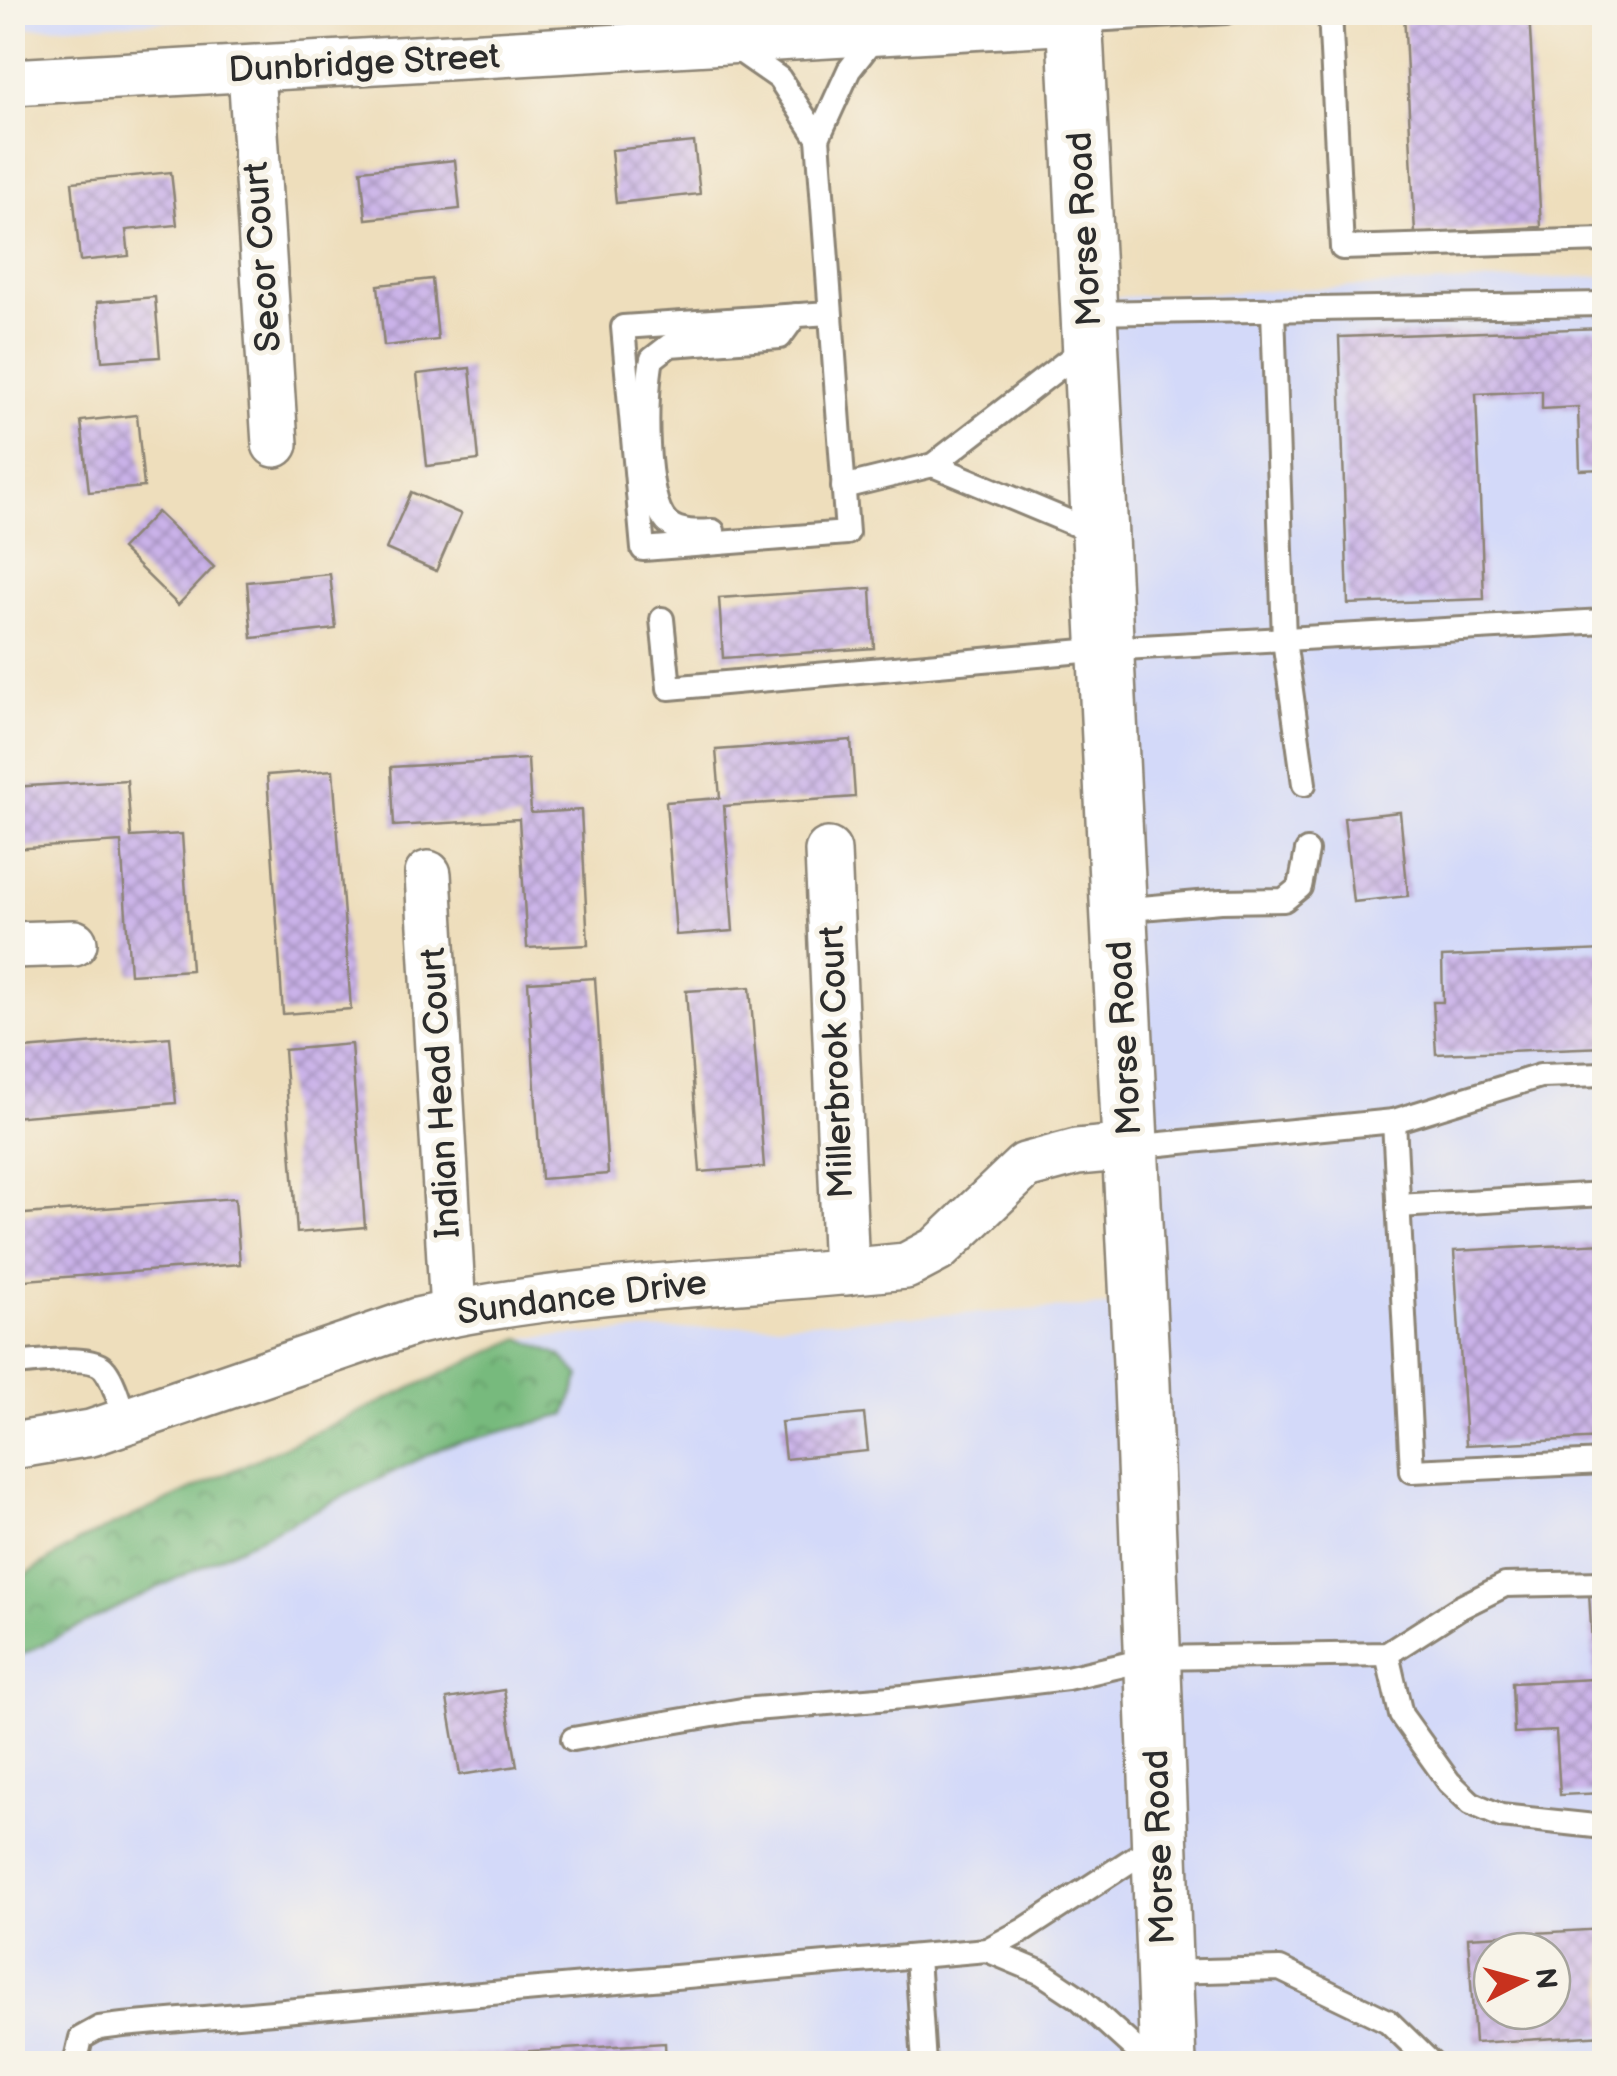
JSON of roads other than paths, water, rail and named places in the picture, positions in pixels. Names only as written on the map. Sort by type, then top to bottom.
[{"type":"main road","name":"Morse Road","points":[[1074,17],[1131,1146],[1168,2064]]},
{"type":"street","name":"Dunbridge Street","points":[[12,82],[878,33],[1074,17]]},
{"type":"street","name":"Secor Court","points":[[251,70],[276,444]]},
{"type":"street","name":"Millerbrook Court","points":[[828,851],[846,1272]]},
{"type":"street","name":"Indian Head Court","points":[[428,874],[454,1312]]},
{"type":"street","points":[[12,946],[74,942]]},
{"type":"street","name":"Sundance Drive","points":[[12,1446],[91,1433],[416,1321],[454,1312],[608,1290],[906,1266],[938,1249],[1025,1166],[1077,1152],[1131,1146]]},
{"type":"lane","points":[[1074,17],[1226,12]]},
{"type":"lane","points":[[1330,12],[1342,248],[1604,240]]},
{"type":"lane","points":[[837,533],[844,487],[828,313],[818,138],[849,70],[878,33]]},
{"type":"lane","points":[[727,42],[779,78],[818,138]]},
{"type":"lane","points":[[844,487],[934,465],[1090,328],[1274,310],[1604,304]]},
{"type":"lane","points":[[1274,310],[1284,640],[1304,784]]},
{"type":"lane","points":[[828,313],[623,327],[643,549],[837,533]]},
{"type":"lane","points":[[796,315],[780,337],[670,345],[652,359],[648,381],[656,508],[670,525],[693,533],[802,524],[837,533]]},
{"type":"lane","points":[[934,465],[1100,534]]},
{"type":"lane","points":[[662,619],[668,688],[1106,649],[1604,621]]},
{"type":"lane","points":[[1119,910],[1284,900],[1300,887],[1306,851]]},
{"type":"lane","points":[[1131,1146],[1394,1120],[1540,1076],[1604,1074]]},
{"type":"lane","points":[[1394,1120],[1412,1471],[1604,1462]]},
{"type":"lane","points":[[1398,1206],[1604,1194]]},
{"type":"lane","points":[[12,1364],[85,1360],[98,1363],[105,1370],[126,1421]]},
{"type":"lane","points":[[572,1740],[742,1710],[915,1696],[1067,1678],[1154,1658],[1387,1654],[1459,1608],[1505,1585],[1604,1583]]},
{"type":"lane","points":[[1387,1654],[1402,1715],[1449,1782],[1471,1802],[1501,1816],[1604,1827]]},
{"type":"lane","points":[[75,2064],[81,2038],[99,2028],[123,2025],[987,1950],[1159,1842]]},
{"type":"lane","points":[[987,1950],[1042,1973],[1078,1997],[1152,2064]]},
{"type":"lane","points":[[917,1956],[924,2064]]},
{"type":"lane","points":[[1165,1972],[1280,1970],[1388,2021],[1432,2064]]}]
